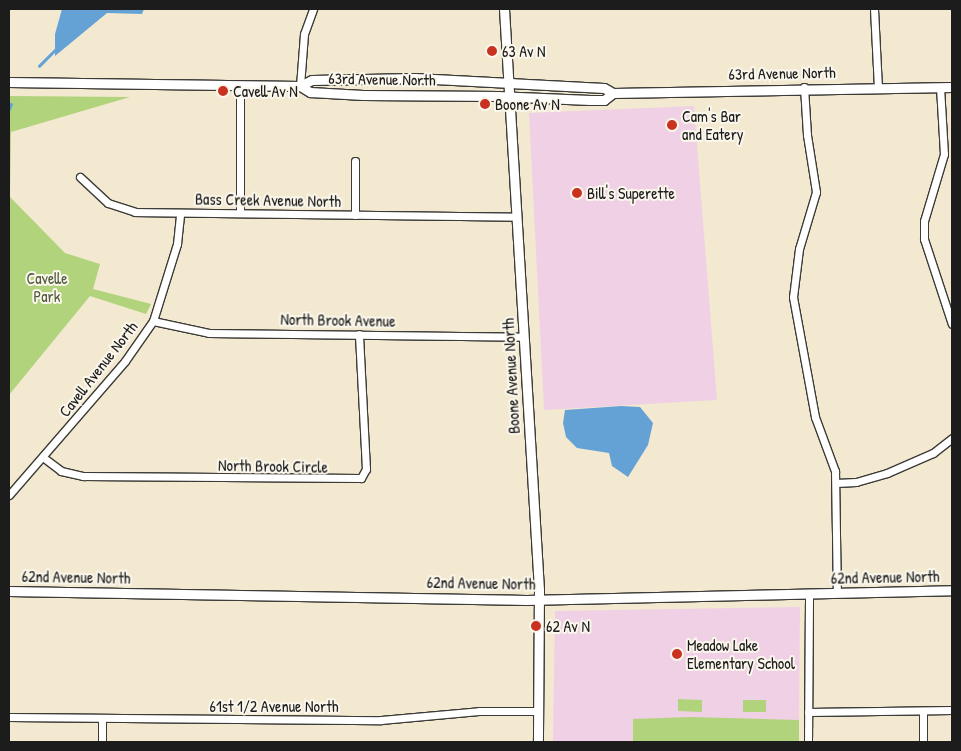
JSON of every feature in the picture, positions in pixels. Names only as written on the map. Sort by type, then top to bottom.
[{"type":"street","points":[[300,86],[304,34],[313,9]]},
{"type":"street","name":"Boone Avenue North","points":[[504,9],[511,96],[539,599],[538,742]]},
{"type":"street","points":[[874,9],[878,87]]},
{"type":"street","name":"63rd Avenue North","points":[[9,82],[300,86],[312,80],[509,81],[604,88],[613,92],[804,87],[952,87]]},
{"type":"street","points":[[240,85],[240,214]]},
{"type":"street","name":"63rd Avenue North","points":[[300,86],[310,92],[363,95],[511,96],[597,100],[604,100],[613,92]]},
{"type":"street","points":[[804,87],[807,135],[816,192],[798,249],[793,297],[815,417],[832,459],[836,484],[837,593]]},
{"type":"street","points":[[940,87],[944,154],[924,221],[924,239],[952,324]]},
{"type":"street","name":"Bass Creek Avenue North","points":[[355,161],[355,215]]},
{"type":"street","name":"Bass Creek Avenue North","points":[[80,177],[117,208],[180,213],[517,217]]},
{"type":"street","name":"Cavell Avenue North","points":[[9,495],[44,458],[125,361],[153,321],[177,244],[180,213]]},
{"type":"street","name":"North Brook Avenue","points":[[153,321],[209,333],[524,337]]},
{"type":"street","name":"North Brook Circle","points":[[44,458],[62,471],[83,476],[361,478],[366,469],[359,334]]},
{"type":"street","points":[[836,484],[856,482],[887,474],[933,453],[952,438]]},
{"type":"street","name":"62nd Avenue North","points":[[9,591],[539,599],[952,590]]},
{"type":"street","points":[[808,742],[809,593]]},
{"type":"street","points":[[808,712],[952,710]]},
{"type":"street","name":"61st 1/2 Avenue North","points":[[9,717],[381,720],[479,711],[538,711]]},
{"type":"street","points":[[923,711],[923,742]]},
{"type":"street","points":[[102,719],[102,742]]},
{"type":"shaded area","points":[[694,106],[717,400],[544,410],[529,113]]},
{"type":"shaded area","name":"Meadow Lake Elementary School","points":[[800,607],[799,720],[633,719],[633,742],[553,742],[555,611]]},
{"type":"green space","name":"Cavelle Park","points":[[9,96],[130,97],[11,132],[10,197],[65,253],[100,264],[93,289],[151,304],[146,314],[90,296],[9,395]]},
{"type":"green space","points":[[678,699],[702,700],[702,712],[678,711]]},
{"type":"green space","points":[[743,700],[766,700],[766,712],[743,712]]},
{"type":"green space","points":[[691,717],[799,720],[799,742],[633,742],[633,719]]},
{"type":"water","points":[[62,9],[144,9],[142,14],[107,13],[55,56],[55,34]]},
{"type":"water","points":[[621,406],[640,407],[653,423],[648,445],[628,477],[612,466],[609,453],[577,448],[566,437],[563,423],[565,410]]},
{"type":"waterway","points":[[39,66],[55,50]]},
{"type":"waterway","points":[[9,109],[11,104]]},
{"type":"place","name":"63 Av N","points":[[492,51]]},
{"type":"place","name":"Cavell Av N","points":[[223,91]]},
{"type":"place","name":"Boone Av N","points":[[485,104]]},
{"type":"place","name":"Cam's Bar and Eatery","points":[[672,125]]},
{"type":"place","name":"Bill's Superette","points":[[577,193]]},
{"type":"place","name":"62 Av N","points":[[536,626]]},
{"type":"place","name":"Meadow Lake Elementary School","points":[[677,654]]}]
